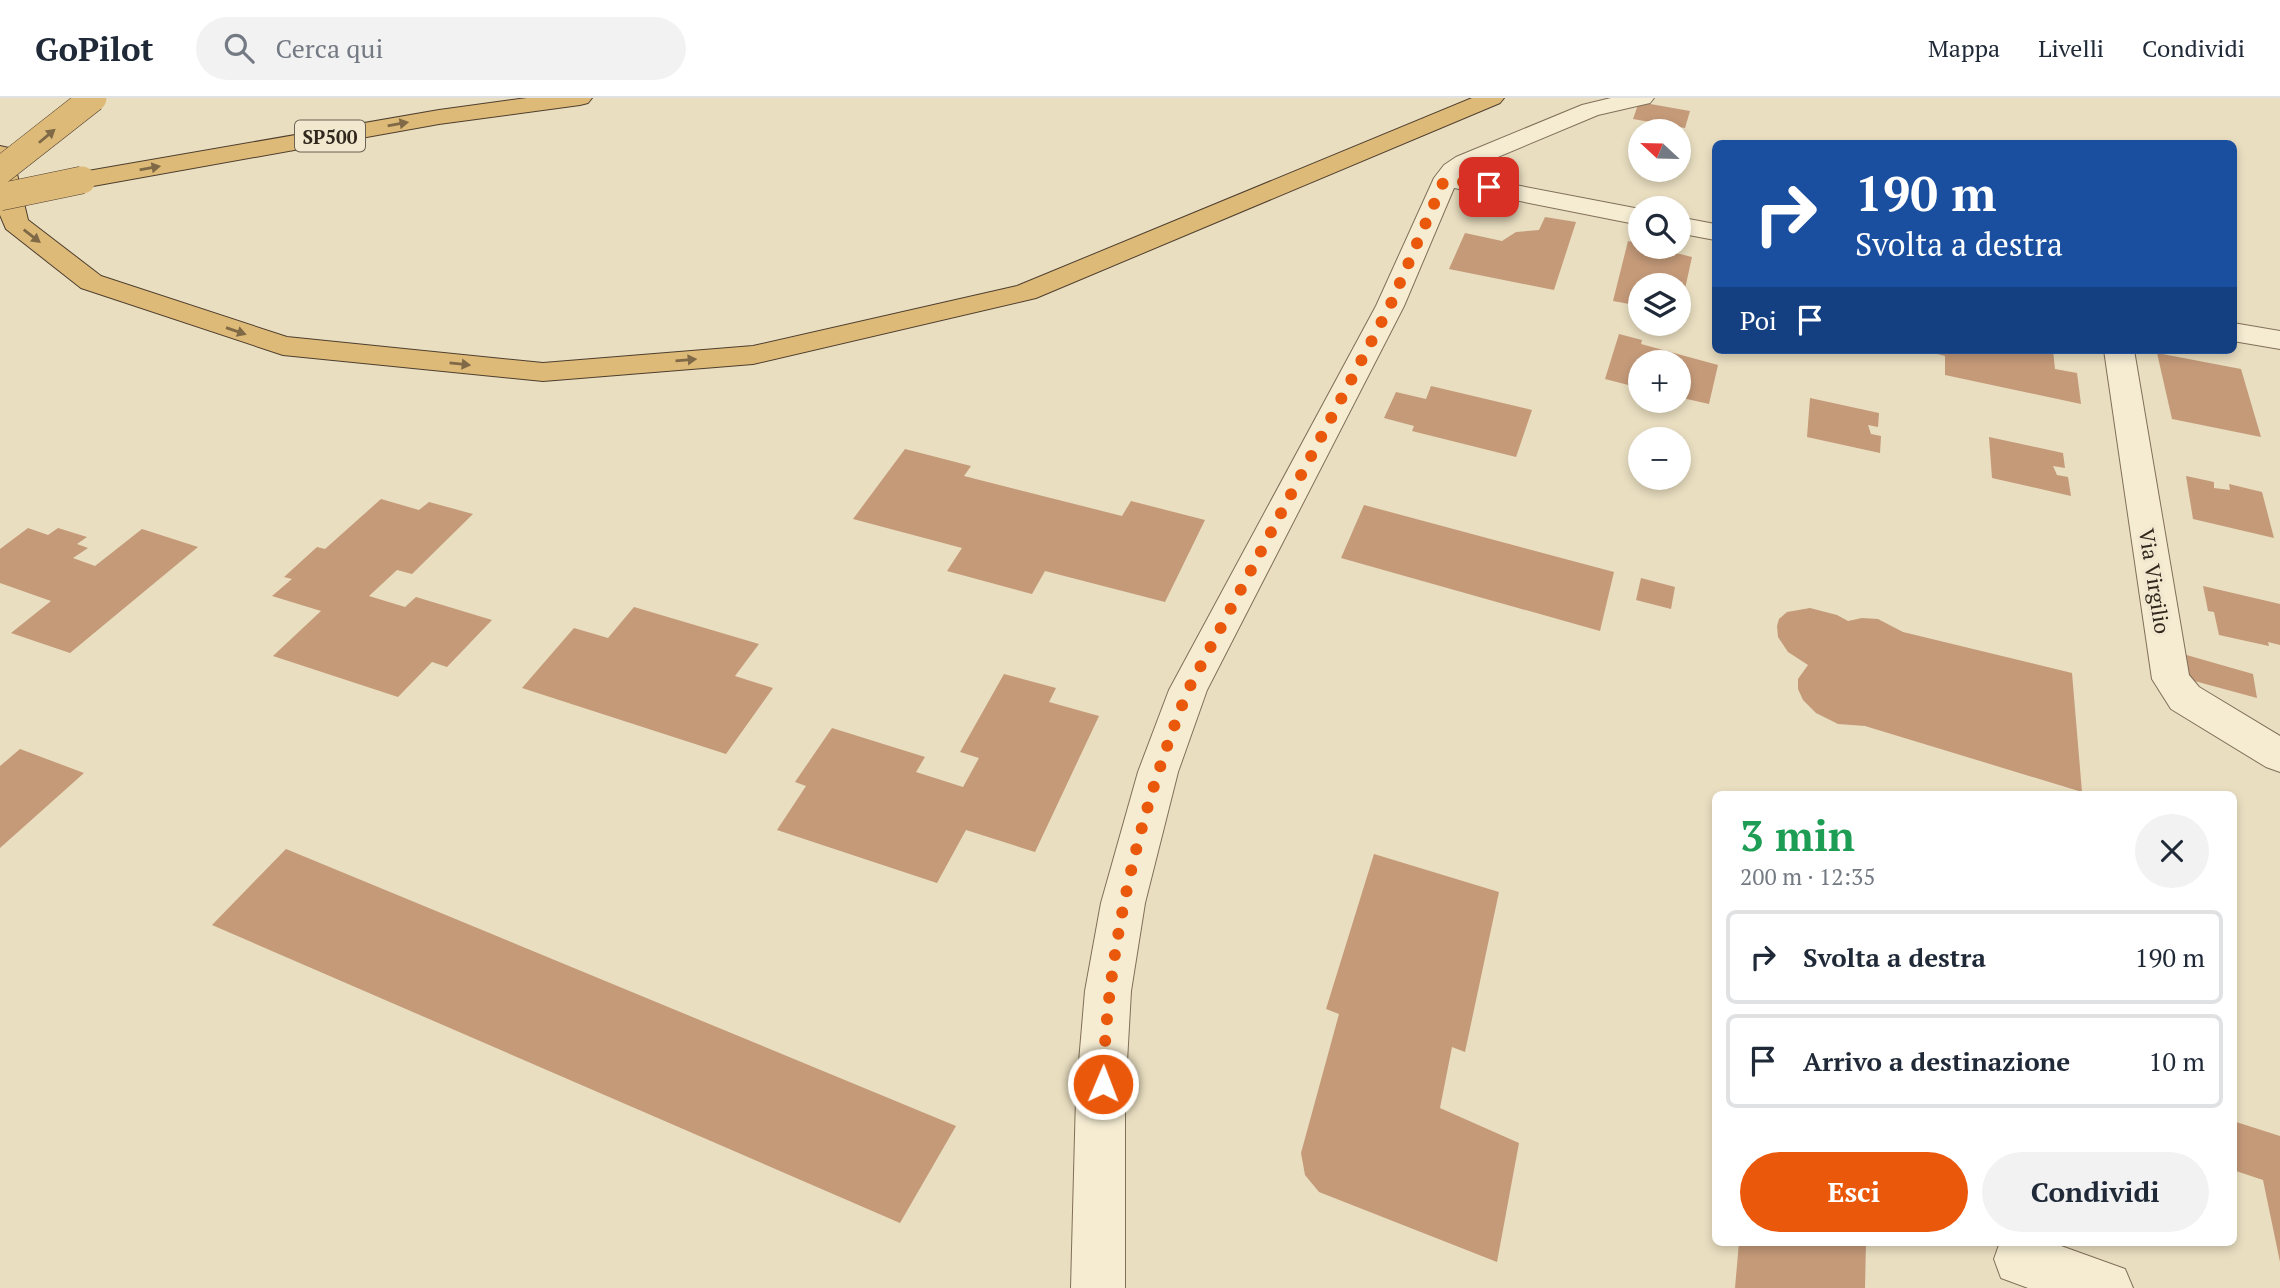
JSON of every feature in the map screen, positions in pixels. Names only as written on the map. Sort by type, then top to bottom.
[{"type":"highway","points":[[0,173],[93,98]]},
{"type":"highway","name":"SP500","points":[[0,197],[80,170],[330,114],[447,98]]},
{"type":"highway","name":"SP500","points":[[0,173],[80,170],[580,98]]},
{"type":"highway","points":[[0,153],[15,222],[91,282],[283,346],[543,372],[752,355],[1026,292],[1492,98]]},
{"type":"street","points":[[1097,1288],[1104,1033],[1121,920],[1143,818],[1166,745],[1188,690],[1390,306],[1443,183],[1453,170],[1465,162],[1566,108],[1601,107],[1642,98]]},
{"type":"street","points":[[1443,183],[1452,180],[1628,215]]},
{"type":"street","points":[[1691,227],[1712,231]]},
{"type":"street","points":[[2237,333],[2280,340]]},
{"type":"street","name":"Via Virgilio","points":[[2120,354],[2171,679],[2192,702],[2280,756]]},
{"type":"street","points":[[2020,1259],[2106,1288]]},
{"type":"building","points":[[1639,102],[1690,111],[1688,119],[1633,119]]},
{"type":"building","points":[[1545,217],[1576,222],[1554,290],[1449,269],[1465,233],[1502,241],[1516,232],[1539,230]]},
{"type":"building","points":[[1628,241],[1628,259],[1692,257],[1688,273],[1628,273],[1628,304],[1613,301]]},
{"type":"building","points":[[1619,334],[1642,340],[1641,344],[1663,350],[1628,350],[1628,385],[1605,379]]},
{"type":"building","points":[[1937,354],[2053,354],[2055,369],[2077,373],[2081,404],[1945,375],[1945,356]]},
{"type":"building","points":[[2157,354],[2241,369],[2261,437],[2172,419]]},
{"type":"building","points":[[1691,358],[1718,365],[1709,404],[1691,400]]},
{"type":"building","points":[[1431,386],[1532,410],[1516,457],[1412,431],[1414,426],[1384,418],[1396,392],[1426,399]]},
{"type":"building","points":[[1810,398],[1879,413],[1878,427],[1868,425],[1871,434],[1881,436],[1880,453],[1807,437]]},
{"type":"building","points":[[1989,437],[2063,453],[2065,468],[2053,466],[2057,475],[2068,477],[2071,496],[1992,478]]},
{"type":"building","points":[[905,449],[971,466],[964,476],[1122,516],[1131,501],[1205,520],[1165,602],[1045,571],[1032,594],[947,571],[962,548],[853,519]]},
{"type":"building","points":[[2186,476],[2214,482],[2214,488],[2230,490],[2229,484],[2262,492],[2274,538],[2193,519]]},
{"type":"building","points":[[381,499],[419,510],[429,502],[473,514],[412,574],[397,570],[369,596],[405,607],[416,597],[492,620],[447,667],[432,662],[398,697],[273,656],[321,611],[272,596],[292,579],[284,577],[317,547],[325,549]]},
{"type":"building","points":[[1364,505],[1614,572],[1600,631],[1341,558]]},
{"type":"building","points":[[28,528],[48,535],[58,528],[87,537],[77,544],[88,548],[73,558],[95,566],[142,529],[198,547],[70,653],[11,633],[51,601],[0,583],[0,549]]},
{"type":"building","points":[[1641,578],[1675,587],[1671,609],[1636,600]]},
{"type":"building","points":[[2203,586],[2280,604],[2280,645],[2268,642],[2269,646],[2219,635],[2214,612],[2208,611]]},
{"type":"building","points":[[634,607],[759,644],[735,676],[773,688],[726,754],[522,688],[574,628],[608,638]]},
{"type":"building","points":[[1810,608],[1837,615],[1848,621],[1878,619],[1903,632],[2072,673],[2082,791],[1865,726],[1838,724],[1816,713],[1803,700],[1798,689],[1798,679],[1808,665],[1788,652],[1778,637],[1779,619],[1787,612]]},
{"type":"building","points":[[2183,654],[2253,674],[2257,698],[2187,679]]},
{"type":"building","points":[[1004,674],[1056,688],[1049,702],[1099,716],[1035,852],[966,830],[937,883],[777,830],[806,786],[795,782],[832,728],[925,757],[916,772],[963,787],[979,758],[960,752]]},
{"type":"building","points":[[20,749],[84,773],[0,848],[0,766]]},
{"type":"building","points":[[286,849],[956,1126],[900,1223],[212,925]]},
{"type":"building","points":[[1374,854],[1499,892],[1465,1052],[1452,1047],[1440,1108],[1519,1143],[1497,1262],[1319,1192],[1305,1175],[1301,1153],[1339,1014],[1326,1009]]},
{"type":"building","points":[[2237,1122],[2280,1136],[2280,1262],[2263,1180],[2237,1171]]},
{"type":"building","points":[[1739,1246],[1866,1246],[1865,1288],[1735,1288]]},
{"type":"route","points":[[1103,1084],[1104,1033],[1121,920],[1143,818],[1166,745],[1188,690],[1390,306],[1443,183],[1452,180],[1489,187]]}]
